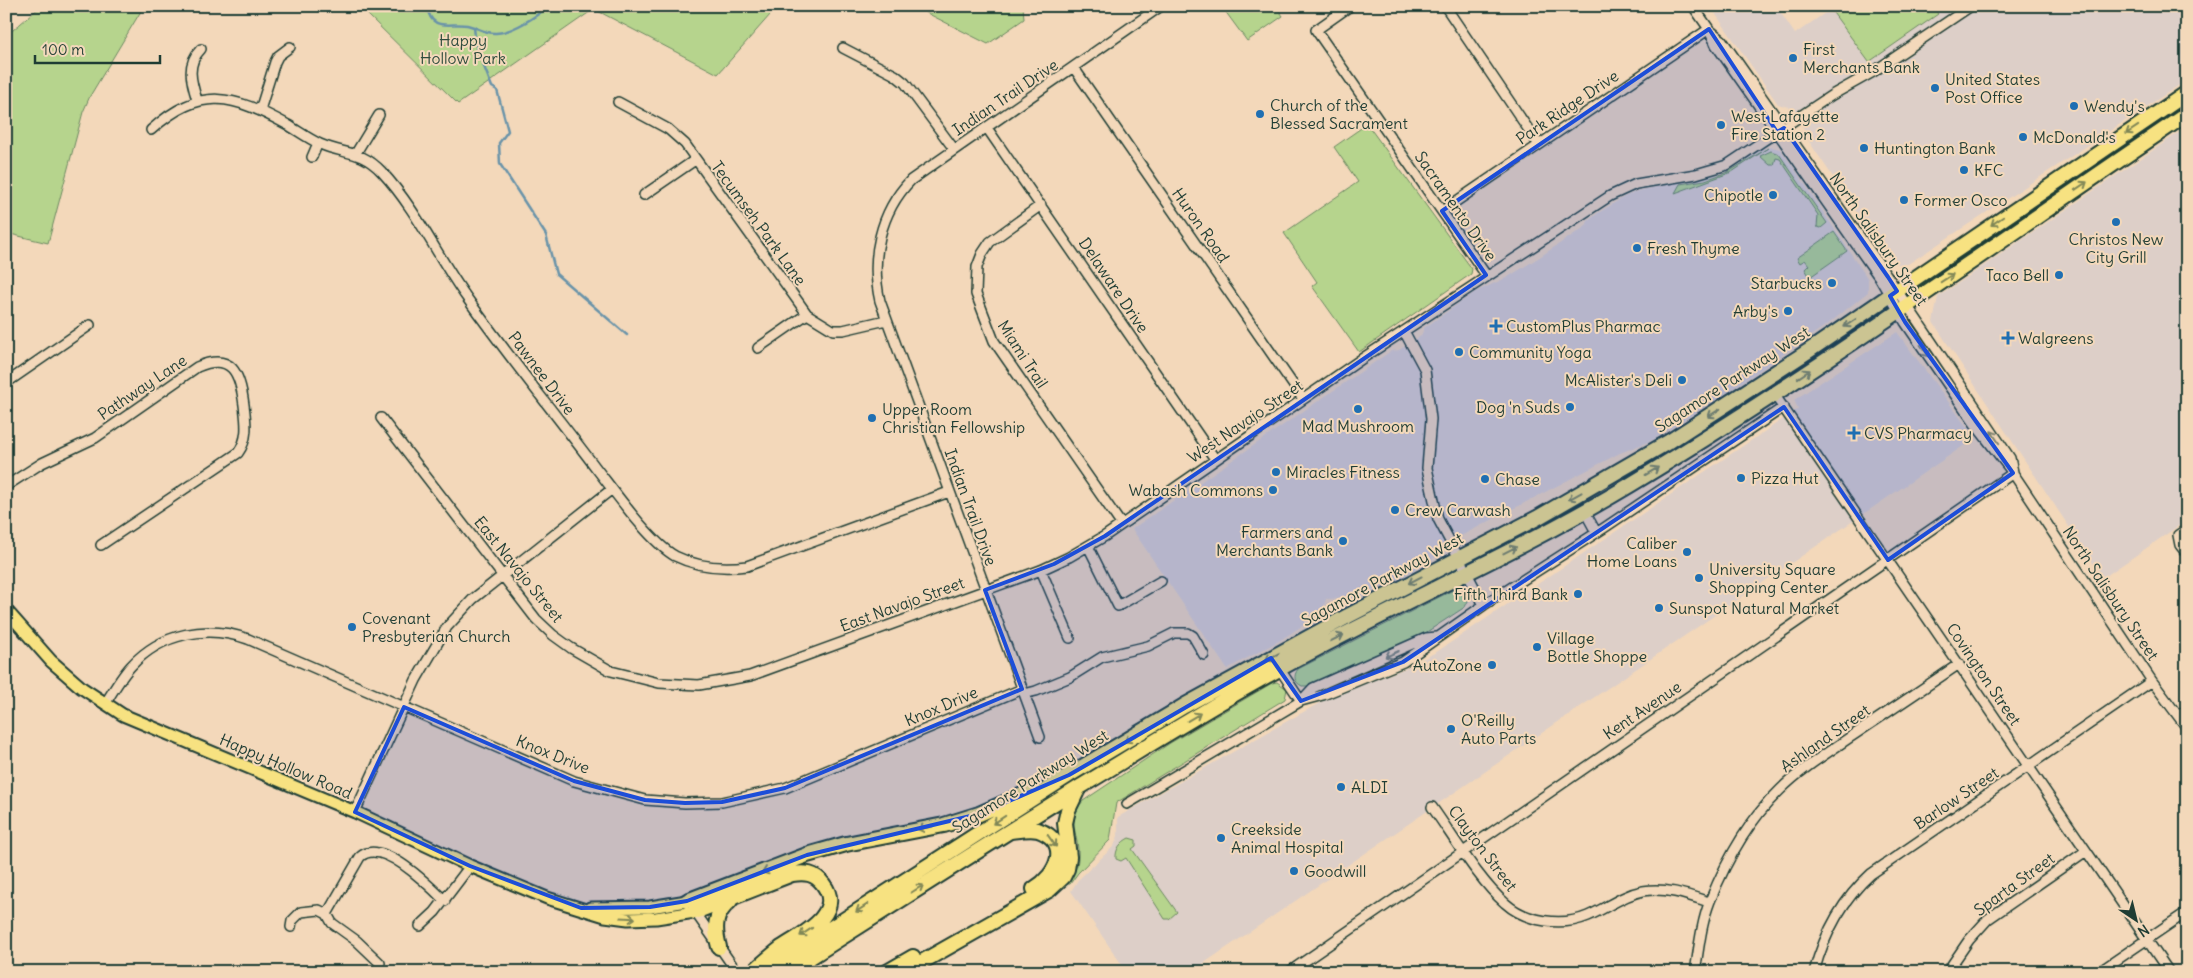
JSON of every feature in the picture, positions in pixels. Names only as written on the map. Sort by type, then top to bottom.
[{"type":"highway","name":"Sagamore Parkway West","points":[[763,972],[1069,775],[1184,706],[1537,518],[1670,441],[1894,294],[2187,93]]},
{"type":"highway","name":"Sagamore Parkway West","points":[[787,972],[1008,831],[1195,716],[1279,668],[1584,510],[1668,462],[1774,394],[2187,114]]},
{"type":"highway","points":[[691,907],[815,853],[846,844],[944,825],[979,814],[1069,775]]},
{"type":"highway","points":[[904,972],[1049,890],[1063,877],[1069,857],[1064,823],[1078,788]]},
{"type":"highway","points":[[886,972],[1042,884],[1053,874],[1058,863],[1059,853],[1053,840],[1037,829],[1008,831]]},
{"type":"highway","points":[[691,907],[737,896],[792,874],[803,872],[819,878],[828,893],[826,912],[821,920],[753,972]]},
{"type":"highway","points":[[719,947],[715,923],[719,913],[737,896]]},
{"type":"main road","name":"Happy Hollow Road","points":[[6,610],[51,662],[105,704],[122,714],[354,812],[470,866],[547,898],[581,908],[691,907]]},
{"type":"street","name":"Indian Trail Drive","points":[[1040,737],[886,320],[876,278],[878,249],[885,217],[911,180],[1161,6]]},
{"type":"street","name":"Sacramento Drive","points":[[1350,6],[1316,30],[1486,275]]},
{"type":"street","points":[[1445,6],[1538,145]]},
{"type":"street","name":"North Salisbury Street","points":[[1693,6],[1709,29],[1722,40],[1780,130],[1902,307],[2010,458],[2013,473],[2152,680],[2187,728]]},
{"type":"street","points":[[1780,130],[1832,95],[1873,72],[1971,6]]},
{"type":"street","name":"Park Ridge Drive","points":[[1442,211],[1709,29]]},
{"type":"street","points":[[260,110],[275,62],[278,56],[290,47]]},
{"type":"street","points":[[843,48],[895,75],[905,83],[954,150]]},
{"type":"street","points":[[197,100],[192,84],[191,64],[194,56],[201,49]]},
{"type":"street","name":"Huron Road","points":[[1074,68],[1303,399]]},
{"type":"street","name":"Pawnee Drive","points":[[151,130],[173,112],[197,100],[221,99],[260,110],[318,143],[356,153],[381,172],[415,214],[467,298],[612,489],[658,543],[673,555],[690,562],[729,568],[747,566],[949,492]]},
{"type":"street","name":"Tecumseh Park Lane","points":[[618,102],[668,129],[685,144],[807,314],[833,330],[843,330],[886,320]]},
{"type":"street","points":[[356,153],[379,115]]},
{"type":"street","name":"Delaware Drive","points":[[987,128],[1215,459]]},
{"type":"street","name":"West Navajo Street","points":[[985,590],[1041,570],[1088,546],[1486,275],[1527,251],[1610,196],[1636,184],[1717,169],[1727,165],[1780,130]]},
{"type":"street","points":[[312,156],[318,143]]},
{"type":"street","points":[[644,196],[695,160]]},
{"type":"street","name":"Miami Trail","points":[[1041,205],[990,242],[982,254],[977,267],[976,294],[994,341],[1121,524]]},
{"type":"street","points":[[758,348],[807,314]]},
{"type":"street","points":[[6,383],[90,325]]},
{"type":"street","points":[[1404,330],[1426,370],[1430,419],[1428,468],[1438,518],[1484,605]]},
{"type":"street","name":"Pathway Lane","points":[[6,486],[42,463],[95,438],[197,367],[214,361],[228,365],[240,377],[242,387],[247,430],[243,446],[238,453],[101,545]]},
{"type":"street","name":"Covington Street","points":[[1774,394],[2169,972]]},
{"type":"street","points":[[1128,804],[1301,701],[1313,688],[1426,638],[1437,636],[1784,407]]},
{"type":"street","name":"East Navajo Street","points":[[381,418],[536,619],[571,648],[611,670],[643,679],[700,685],[750,676],[985,590]]},
{"type":"street","name":"Kent Avenue","points":[[1289,972],[2013,473]]},
{"type":"street","points":[[354,812],[416,680],[447,627],[473,599],[612,489]]},
{"type":"street","points":[[1584,510],[1596,532]]},
{"type":"street","points":[[2187,529],[2178,535],[2180,545],[2187,554]]},
{"type":"street","points":[[1088,546],[1118,606],[1161,581]]},
{"type":"street","points":[[1041,570],[1070,638]]},
{"type":"street","name":"Knox Drive","points":[[105,704],[129,667],[155,645],[187,634],[210,631],[236,634],[574,781],[645,800],[694,803],[722,802],[785,788],[1023,691],[1036,691],[1070,677],[1102,656],[1148,646],[1174,633],[1188,633],[1198,642],[1204,655]]},
{"type":"street","name":"Ashland Street","points":[[1695,972],[1704,922],[1710,902],[1729,858],[1744,833],[1779,790],[1812,764],[1959,664]]},
{"type":"street","points":[[1279,668],[1301,701]]},
{"type":"street","name":"Barlow Street","points":[[1814,972],[1821,948],[1832,925],[1862,882],[2152,680]]},
{"type":"street","points":[[2178,716],[2187,710]]},
{"type":"street","name":"Clayton Street","points":[[1432,806],[1485,881],[1506,904],[1525,916],[1556,922],[1573,920],[1587,916],[1626,896],[1644,891],[1676,891],[1710,902]]},
{"type":"street","points":[[327,914],[360,857],[369,851],[374,851],[406,866],[444,901]]},
{"type":"street","name":"Sparta Street","points":[[1947,972],[1968,940],[1988,919],[2086,851]]},
{"type":"street","points":[[420,926],[444,901],[470,866]]},
{"type":"street","points":[[691,907],[737,972]]},
{"type":"street","points":[[291,927],[292,921],[301,912],[319,910],[327,914],[332,923],[358,941],[380,963]]},
{"type":"street","points":[[2100,972],[2187,912]]},
{"type":"highlighted area","points":[[1709,29],[1777,132],[1784,128],[1888,277],[1897,291],[1890,296],[1905,322],[2013,473],[1888,560],[1784,407],[1403,662],[1301,701],[1271,658],[1069,775],[979,814],[807,855],[687,901],[650,907],[581,908],[470,866],[355,812],[404,707],[574,781],[645,800],[685,803],[722,802],[785,788],[1022,689],[985,590],[1054,564],[1105,536],[1486,275],[1442,211]]},
{"type":"shaded area","points":[[1710,6],[1776,6],[1795,34],[1835,6],[2187,6],[2187,80],[1908,264],[1898,264],[1889,260],[1804,134],[1804,129],[1788,107],[1778,104]]},
{"type":"shaded area","points":[[2187,127],[2187,520],[2103,578],[1933,322],[1938,297]]},
{"type":"shaded area","points":[[1772,147],[1780,149],[1794,168],[1868,279],[1868,292],[1831,322],[1653,440],[1620,453],[1436,549],[1437,556],[1398,579],[1354,598],[1326,599],[1319,615],[1279,641],[1227,669],[1132,529],[1391,351],[1399,350],[1421,336],[1424,328],[1475,292],[1508,277],[1538,258],[1586,226],[1588,221],[1598,213],[1624,197],[1637,191],[1724,173],[1762,149]]},
{"type":"shaded area","points":[[1897,332],[1975,438],[1191,972],[1127,972],[1071,891],[1078,880],[1114,846],[1118,836],[1118,817],[1330,697],[1406,668],[1438,651],[1798,409],[1794,400]]},
{"type":"green space","points":[[41,6],[144,6],[90,96],[83,112],[48,243],[6,233],[6,36]]},
{"type":"green space","name":"Happy Hollow Park","points":[[359,6],[778,6],[718,74],[594,9],[458,104]]},
{"type":"green space","points":[[913,6],[1023,6],[1024,19],[988,44]]},
{"type":"green space","points":[[1232,6],[1276,6],[1283,16],[1247,41],[1225,11]]},
{"type":"green space","points":[[1835,6],[1933,6],[1938,14],[1869,62],[1831,10]]},
{"type":"green space","points":[[1367,124],[1472,269],[1471,274],[1359,352],[1312,286],[1317,282],[1284,233],[1358,182],[1334,147]]},
{"type":"green space","points":[[1768,148],[1732,172],[1675,193],[1680,184],[1705,180],[1728,172]]},
{"type":"green space","points":[[1771,151],[1779,154],[1827,223],[1821,228],[1817,227],[1818,215],[1780,159],[1776,158],[1774,165],[1770,165],[1760,156]]},
{"type":"green space","points":[[1834,232],[1847,251],[1810,277],[1805,269],[1809,265],[1805,260],[1800,263],[1797,258]]},
{"type":"green space","points":[[1455,589],[1460,589],[1467,594],[1468,601],[1465,607],[1416,639],[1310,686],[1302,686],[1296,681],[1295,674],[1298,669]]},
{"type":"green space","points":[[1277,682],[1287,689],[1285,699],[1116,803],[1110,840],[1070,884],[1067,884],[1078,862],[1074,822],[1083,801],[1170,743],[1272,683]]},
{"type":"green space","points":[[1129,838],[1136,840],[1136,846],[1132,849],[1177,912],[1169,919],[1165,919],[1126,858],[1121,861],[1116,859],[1116,852],[1119,846]]},
{"type":"waterway","points":[[427,6],[429,14],[437,23],[467,25],[493,33],[517,27],[548,6]]},
{"type":"waterway","points":[[474,27],[476,46],[492,87],[497,90],[508,131],[499,143],[500,164],[546,235],[556,274],[627,335]]},
{"type":"place","name":"First Merchants Bank","points":[[1793,58]]},
{"type":"place","name":"United States Post Office","points":[[1935,88]]},
{"type":"place","name":"Wendy's","points":[[2074,106]]},
{"type":"place","name":"Church of the Blessed Sacrament","points":[[1260,114]]},
{"type":"place","name":"West Lafayette Fire Station 2","points":[[1721,125]]},
{"type":"place","name":"McDonald's","points":[[2023,137]]},
{"type":"place","name":"Huntington Bank","points":[[1864,148]]},
{"type":"place","name":"KFC","points":[[1964,170]]},
{"type":"place","name":"Chipotle","points":[[1773,195]]},
{"type":"place","name":"Former Osco","points":[[1904,200]]},
{"type":"place","name":"Christos New City Grill","points":[[2116,222]]},
{"type":"place","name":"Fresh Thyme","points":[[1637,248]]},
{"type":"place","name":"Taco Bell","points":[[2059,275]]},
{"type":"place","name":"Starbucks","points":[[1832,283]]},
{"type":"place","name":"Arby's","points":[[1788,311]]},
{"type":"place","name":"CustomPlus Pharmac","points":[[1496,326]]},
{"type":"place","name":"Walgreens","points":[[2008,338]]},
{"type":"place","name":"Community Yoga","points":[[1459,352]]},
{"type":"place","name":"McAlister's Deli","points":[[1682,380]]},
{"type":"place","name":"Dog 'n Suds","points":[[1570,407]]},
{"type":"place","name":"Mad Mushroom","points":[[1358,409]]},
{"type":"place","name":"Upper Room Christian Fellowship","points":[[872,418]]},
{"type":"place","name":"CVS Pharmacy","points":[[1854,433]]},
{"type":"place","name":"Miracles Fitness","points":[[1276,472]]},
{"type":"place","name":"Pizza Hut","points":[[1741,478]]},
{"type":"place","name":"Chase","points":[[1485,479]]},
{"type":"place","name":"Wabash Commons","points":[[1273,490]]},
{"type":"place","name":"Crew Carwash","points":[[1395,510]]},
{"type":"place","name":"Farmers and Merchants Bank","points":[[1343,541]]},
{"type":"place","name":"Caliber Home Loans","points":[[1687,552]]},
{"type":"place","name":"University Square Shopping Center","points":[[1699,578]]},
{"type":"place","name":"Fifth Third Bank","points":[[1578,594]]},
{"type":"place","name":"Sunspot Natural Market","points":[[1659,608]]},
{"type":"place","name":"Covenant Presbyterian Church","points":[[352,627]]},
{"type":"place","name":"Village Bottle Shoppe","points":[[1537,647]]},
{"type":"place","name":"AutoZone","points":[[1492,665]]},
{"type":"place","name":"O'Reilly Auto Parts","points":[[1451,729]]},
{"type":"place","name":"ALDI","points":[[1341,787]]},
{"type":"place","name":"Creekside Animal Hospital","points":[[1221,838]]},
{"type":"place","name":"Goodwill","points":[[1294,871]]}]
